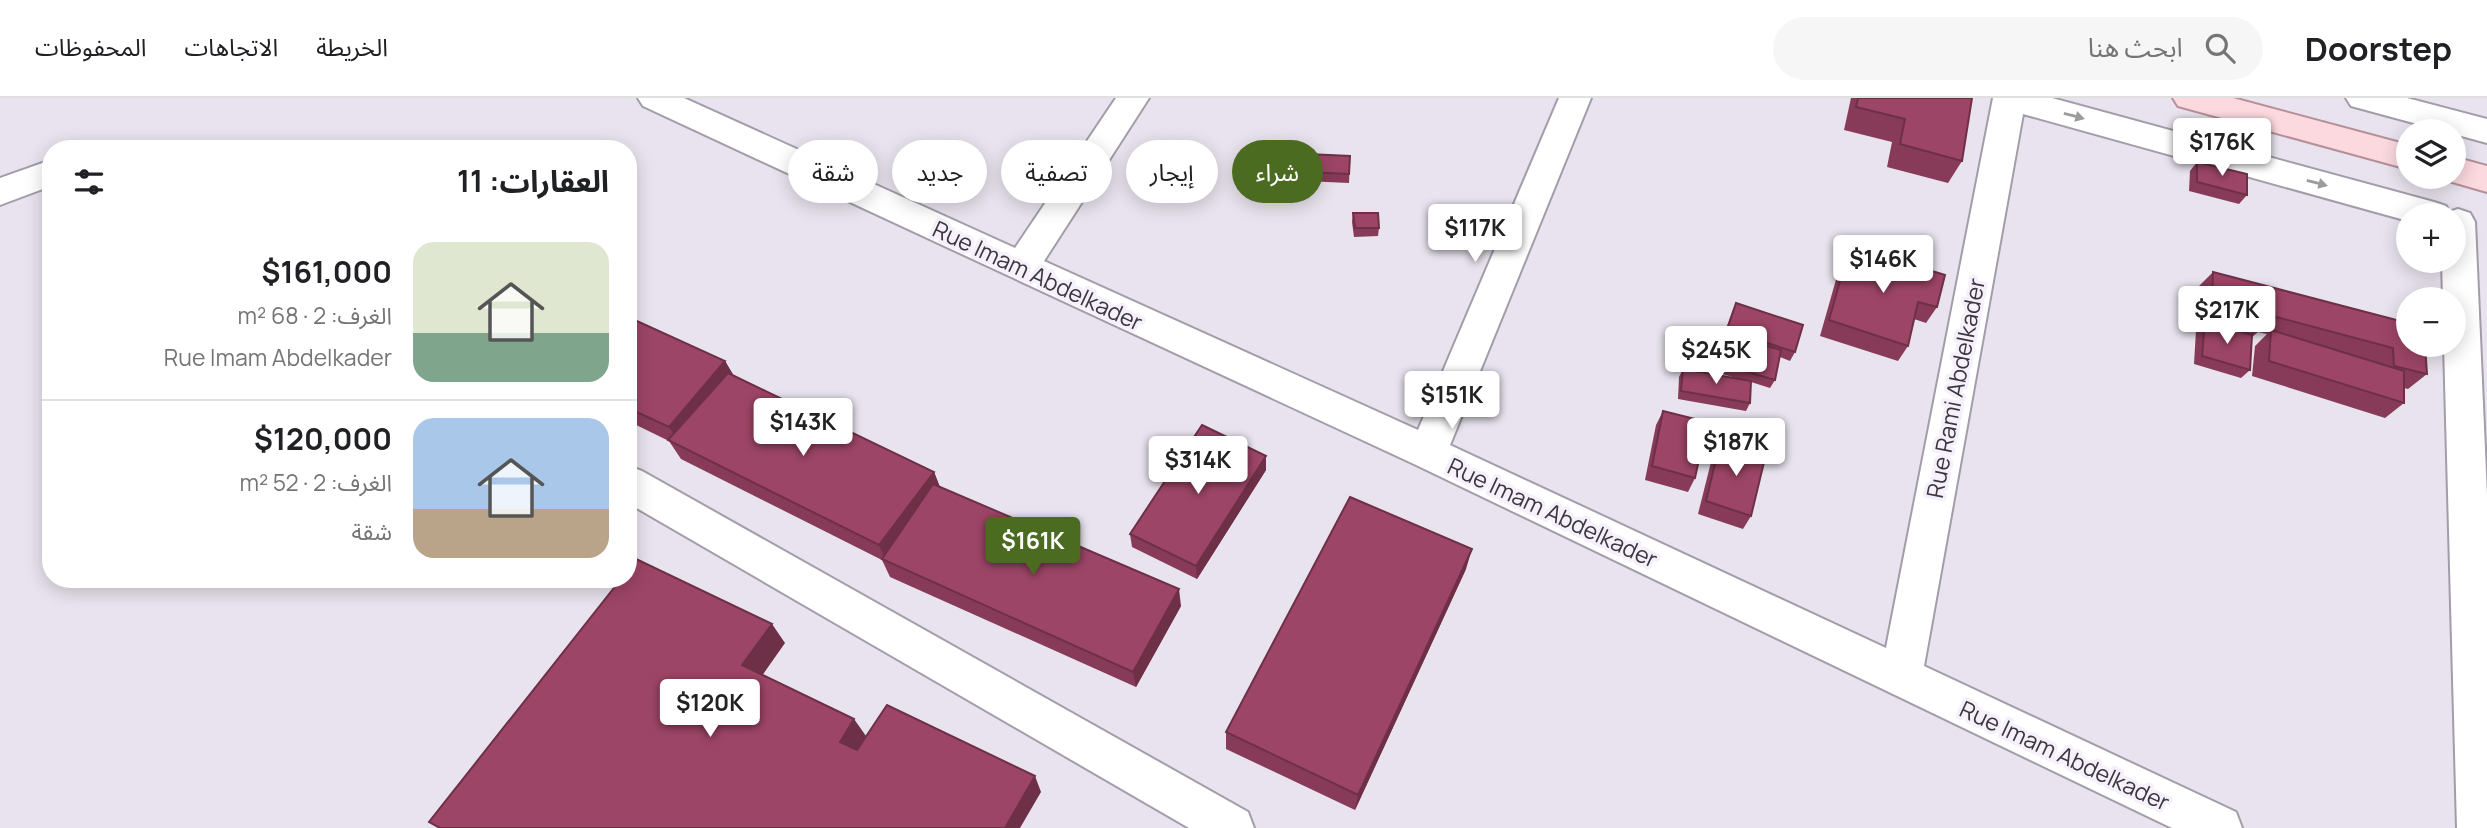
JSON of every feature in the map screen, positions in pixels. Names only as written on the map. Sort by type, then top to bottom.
[{"type":"main road","points":[[2189,98],[2396,154]]},
{"type":"main road","points":[[2466,173],[2487,179]]},
{"type":"street","points":[[1021,268],[1133,98]]},
{"type":"street","points":[[1428,452],[1575,98]]},
{"type":"street","points":[[2010,98],[2396,205]]},
{"type":"street","name":"Rue Rami Abdelkader","points":[[1900,677],[2010,98]]},
{"type":"street","points":[[2362,98],[2443,108],[2487,131]]},
{"type":"street","name":"Rue Imam Abdelkader","points":[[675,102],[1021,268],[1428,452],[2220,828]]},
{"type":"street","points":[[0,192],[42,176]]},
{"type":"street","points":[[2460,273],[2479,828]]},
{"type":"street","points":[[637,487],[1232,828]]},
{"type":"building","points":[[1858,98],[1972,98],[1962,161],[1900,144],[1905,119],[1856,107]]},
{"type":"building","points":[[1323,155],[1350,156],[1349,174],[1323,173]]},
{"type":"building","points":[[2197,162],[2247,174],[2247,195],[2197,182]]},
{"type":"building","points":[[1353,213],[1378,213],[1379,228],[1355,228]]},
{"type":"building","points":[[1850,246],[1945,275],[1937,307],[1918,302],[1908,346],[1829,320]]},
{"type":"building","points":[[2213,272],[2396,320],[2396,357],[2426,357],[2427,374],[2394,366],[2393,348],[2265,314],[2264,326],[2212,312]]},
{"type":"building","points":[[1736,303],[1803,325],[1795,352],[1727,330]]},
{"type":"building","points":[[637,321],[725,361],[669,427],[637,412]]},
{"type":"building","points":[[2205,321],[2252,335],[2250,370],[2202,356]]},
{"type":"building","points":[[2271,330],[2404,371],[2404,403],[2269,361]]},
{"type":"building","points":[[1717,332],[1781,350],[1775,380],[1710,361]]},
{"type":"building","points":[[1683,369],[1751,381],[1750,403],[1681,391]]},
{"type":"building","points":[[728,373],[934,472],[879,545],[668,440]]},
{"type":"building","points":[[1663,411],[1707,422],[1695,478],[1652,466]]},
{"type":"building","points":[[1202,425],[1266,456],[1196,566],[1130,534]]},
{"type":"building","points":[[1721,439],[1766,454],[1751,516],[1706,501]]},
{"type":"building","points":[[933,484],[1179,589],[1133,672],[882,559]]},
{"type":"building","points":[[1350,497],[1472,549],[1358,795],[1226,732]]},
{"type":"building","points":[[637,559],[772,624],[742,665],[854,719],[840,742],[857,750],[887,705],[1035,776],[1005,828],[440,828],[429,822],[614,588],[637,588]]}]
